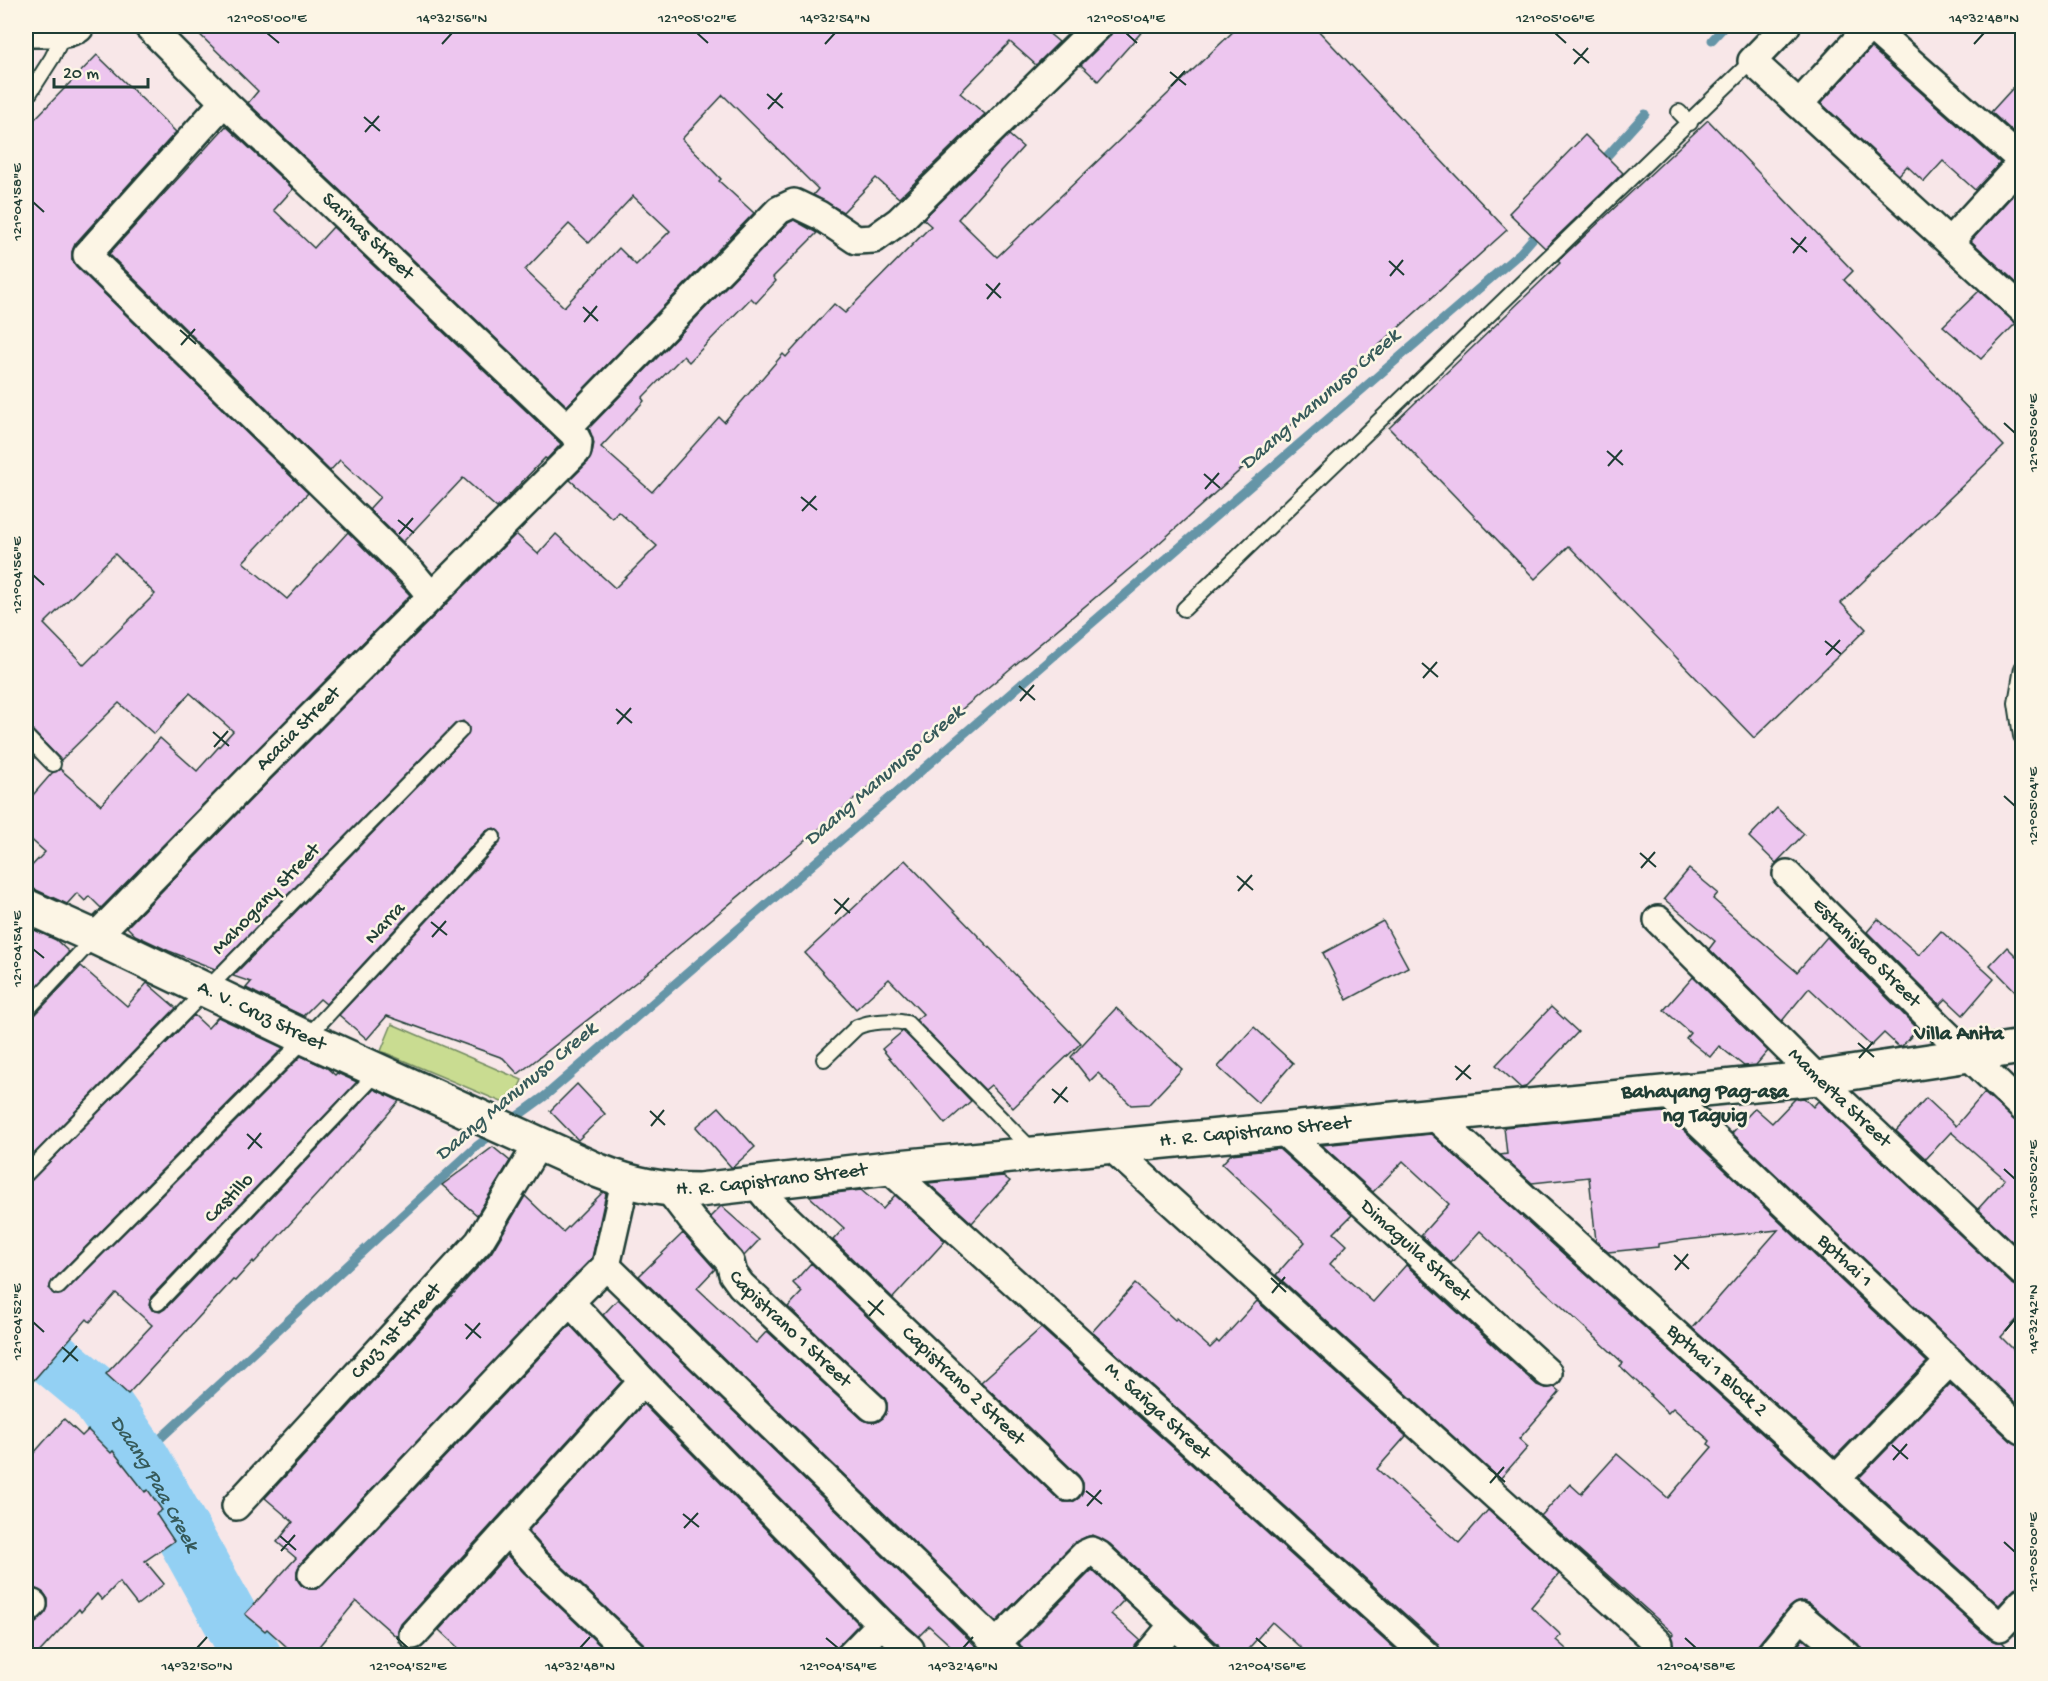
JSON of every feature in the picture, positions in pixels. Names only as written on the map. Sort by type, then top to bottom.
[{"type":"street","name":"Sarinas Street","points":[[148,26],[572,439]]},
{"type":"street","name":"Acacia Street","points":[[95,937],[432,597],[779,210],[794,203],[819,215],[855,240],[874,240],[899,221],[1098,26]]},
{"type":"street","points":[[1786,26],[1752,61],[2022,309]]},
{"type":"street","points":[[1799,104],[1870,26],[2022,161],[1950,241]]},
{"type":"street","points":[[26,30],[71,28]]},
{"type":"street","points":[[224,102],[87,255],[412,574],[432,597]]},
{"type":"street","name":"Estanislao Street","points":[[1787,874],[2022,1107]]},
{"type":"street","name":"A. V. Cruz Street","points":[[26,906],[306,1038],[504,1127]]},
{"type":"street","name":"Mamerta Street","points":[[1658,920],[1817,1078],[2022,1272]]},
{"type":"street","name":"H. R. Capistrano Street","points":[[504,1127],[625,1182],[669,1190],[699,1190],[888,1168],[1817,1078],[2022,1047]]},
{"type":"street","name":"Bpthai 1","points":[[1666,1092],[2022,1430]]},
{"type":"street","name":"Bpthai 1 Block 2","points":[[1433,1115],[2000,1628],[2022,1603]]},
{"type":"street","name":"Dimaguila Street","points":[[1282,1130],[1548,1373]]},
{"type":"street","name":"Cruz 1st Street","points":[[236,1506],[479,1242],[539,1143]]},
{"type":"street","points":[[1111,1147],[1659,1644]]},
{"type":"street","name":"M. Sañga Street","points":[[888,1168],[1427,1656]]},
{"type":"street","points":[[312,1574],[606,1266],[625,1182]]},
{"type":"street","name":"Capistrano 2 Street","points":[[755,1184],[783,1215],[1068,1487]]},
{"type":"street","name":"Capistrano 1 Street","points":[[669,1190],[692,1220],[730,1262],[733,1274],[741,1285],[872,1407]]},
{"type":"street","points":[[606,1266],[1002,1650],[1085,1554],[1092,1551],[1207,1656]]},
{"type":"street","points":[[570,1302],[643,1382],[881,1624],[910,1649]]},
{"type":"street","points":[[1836,1479],[1950,1361]]},
{"type":"street","points":[[413,1635],[643,1382]]},
{"type":"street","points":[[507,1531],[535,1562],[634,1656]]},
{"type":"street","points":[[1769,1656],[1801,1617],[1848,1656]]},
{"type":"street","points":[[850,1656],[881,1624]]},
{"type":"street","points":[[1147,1656],[1173,1624]]},
{"type":"lane","points":[[26,96],[71,28]]},
{"type":"lane","points":[[1184,609],[1752,61]]},
{"type":"lane","points":[[1678,112],[1690,123]]},
{"type":"lane","points":[[2022,668],[2016,703],[2022,737]]},
{"type":"lane","name":"Mahogany Street","points":[[26,1174],[461,730]]},
{"type":"lane","points":[[26,736],[53,764]]},
{"type":"lane","name":"Narra","points":[[58,1287],[306,1038],[493,837]]},
{"type":"lane","name":"Acacia Street","points":[[26,1011],[95,937]]},
{"type":"lane","points":[[824,1059],[863,1024],[899,1021],[908,1023],[1035,1154]]},
{"type":"lane","name":"Castillo","points":[[158,1303],[380,1071]]},
{"type":"green space","points":[[392,1024],[522,1080],[511,1106],[381,1051]]},
{"type":"building","points":[[191,26],[1040,26],[1059,42],[1036,65],[1010,42],[960,93],[985,114],[899,198],[876,178],[843,212],[813,195],[818,189],[723,95],[682,139],[721,179],[719,181],[754,213],[567,406],[248,103],[258,91]],"holes":[[[633,196],[670,231],[636,265],[619,248],[564,307],[525,270],[569,224],[589,243]]]},
{"type":"building","points":[[1113,26],[1147,26],[1098,81],[1081,65],[1109,37]]},
{"type":"building","points":[[1239,26],[1314,26],[1507,230],[1146,555],[640,979],[518,1074],[503,1058],[387,1016],[367,1039],[339,1015],[500,843],[501,834],[494,828],[486,831],[326,1004],[320,999],[303,1016],[246,988],[251,982],[233,976],[467,736],[469,727],[463,721],[455,724],[215,969],[135,935],[127,927],[516,534],[538,554],[556,534],[615,588],[657,546],[618,511],[612,518],[570,480],[588,462],[592,453],[594,443],[589,428],[788,223],[794,220],[817,233],[773,277],[776,281],[756,303],[751,298],[689,362],[683,356],[642,398],[644,401],[601,447],[652,492],[719,417],[724,422],[783,354],[786,357],[834,304],[845,313],[931,226],[923,219],[1009,135],[1023,147],[958,219],[997,257]]},
{"type":"building","points":[[1871,48],[2000,163],[1975,190],[1943,161],[1924,182],[1907,166],[1899,175],[1821,103]]},
{"type":"building","points":[[97,55],[176,132],[75,244],[72,260],[308,493],[243,562],[287,599],[348,532],[410,595],[101,908],[89,896],[85,901],[77,893],[67,904],[26,887],[26,872],[45,852],[26,835],[26,803],[52,773],[60,769],[101,805],[160,738],[197,771],[233,731],[190,693],[154,734],[119,703],[61,760],[32,730],[26,727],[26,128]],"holes":[[[115,554],[155,594],[84,665],[44,624]]]},
{"type":"building","points":[[2022,78],[2022,140],[1991,112]]},
{"type":"building","points":[[1708,120],[1853,271],[1844,280],[2004,446],[1841,603],[1866,629],[1754,738],[1569,546],[1535,579],[1389,428],[1560,263],[1558,261]]},
{"type":"building","points":[[226,126],[293,189],[274,210],[314,248],[333,227],[561,444],[497,508],[463,478],[403,542],[369,509],[380,497],[340,460],[330,471],[109,254]]},
{"type":"building","points":[[1585,135],[1623,173],[1545,248],[1509,213]]},
{"type":"building","points":[[2022,185],[2022,288],[1971,241]]},
{"type":"building","points":[[1979,291],[2016,323],[1981,359],[1943,326]]},
{"type":"building","points":[[1777,808],[1804,834],[1776,863],[1749,837]]},
{"type":"building","points":[[905,860],[1081,1043],[1013,1108],[991,1085],[985,1090],[916,1020],[923,1014],[889,979],[856,1009],[805,953]]},
{"type":"building","points":[[1689,869],[1718,893],[1713,899],[1797,972],[1827,937],[1918,1029],[1902,1046],[1899,1047],[1884,1033],[1871,1046],[1809,988],[1782,1021],[1709,949],[1715,941],[1664,899]]},
{"type":"building","points":[[1878,919],[1919,955],[1941,931],[1994,979],[1963,1015],[1946,999],[1940,1005],[1867,932]]},
{"type":"building","points":[[1383,921],[1408,967],[1347,1000],[1323,953]]},
{"type":"building","points":[[26,926],[56,940],[69,952],[26,998]]},
{"type":"building","points":[[2007,947],[2022,962],[2022,998],[1990,965]]},
{"type":"building","points":[[81,966],[127,1006],[147,983],[176,1008],[26,1162],[26,1020],[33,1017]]},
{"type":"building","points":[[1693,977],[1768,1051],[1756,1065],[1744,1066],[1719,1046],[1710,1057],[1686,1038],[1690,1033],[1664,1010]]},
{"type":"building","points":[[1551,1007],[1578,1032],[1525,1087],[1521,1088],[1496,1065]]},
{"type":"building","points":[[1116,1008],[1182,1069],[1149,1104],[1131,1105],[1098,1073],[1090,1081],[1071,1057]]},
{"type":"building","points":[[194,1015],[208,1028],[218,1017],[283,1048],[52,1281],[49,1289],[55,1295],[64,1293],[301,1056],[327,1068],[335,1075],[337,1073],[357,1082],[151,1297],[149,1305],[152,1310],[160,1312],[165,1309],[374,1089],[399,1101],[322,1191],[254,1263],[253,1261],[235,1281],[233,1280],[128,1394],[106,1374],[152,1325],[116,1293],[90,1322],[87,1319],[26,1389],[26,1183],[32,1180]]},
{"type":"building","points":[[1254,1027],[1293,1063],[1258,1103],[1218,1067]]},
{"type":"building","points":[[903,1031],[971,1101],[945,1124],[882,1049]]},
{"type":"building","points":[[577,1084],[605,1114],[578,1140],[550,1111]]},
{"type":"building","points":[[1984,1093],[2022,1127],[2022,1251],[1978,1209],[2005,1179],[1951,1132],[1926,1159],[1896,1131],[1926,1098],[1956,1126]]},
{"type":"building","points":[[1804,1098],[1813,1107],[1818,1101],[2011,1283],[2022,1287],[2022,1314],[2001,1337],[2022,1358],[2022,1409],[1732,1133],[1755,1108],[1772,1123],[1795,1099]]},
{"type":"building","points":[[719,1107],[755,1147],[733,1167],[696,1127]]},
{"type":"building","points":[[1664,1112],[1927,1362],[1835,1457],[1692,1328],[1778,1230],[1685,1240],[1658,1244],[1658,1247],[1608,1252],[1596,1241],[1589,1177],[1532,1183],[1500,1155],[1507,1154],[1504,1127]]},
{"type":"building","points":[[1431,1134],[1989,1639],[2002,1642],[2017,1656],[1863,1656],[1858,1644],[1803,1601],[1789,1607],[1757,1646],[1754,1656],[1669,1656],[1674,1648],[1672,1636],[1674,1634],[1541,1516],[1570,1484],[1581,1494],[1617,1454],[1668,1498],[1712,1447],[1708,1444],[1710,1441],[1673,1408],[1668,1413],[1620,1366],[1623,1363],[1480,1231],[1451,1263],[1421,1235],[1449,1204],[1403,1161],[1373,1192],[1322,1145]]},
{"type":"building","points":[[493,1147],[510,1161],[477,1215],[442,1185]]},
{"type":"building","points":[[1279,1149],[1352,1215],[1334,1233],[1347,1245],[1330,1264],[1373,1302],[1406,1265],[1537,1385],[1545,1388],[1554,1387],[1560,1392],[1519,1439],[1528,1447],[1500,1479],[1276,1275],[1305,1242],[1222,1164],[1231,1154]]},
{"type":"building","points":[[1003,1176],[1010,1181],[972,1223],[928,1183]]},
{"type":"building","points":[[861,1190],[883,1209],[895,1195],[945,1241],[893,1298],[833,1240],[844,1228],[809,1196]]},
{"type":"building","points":[[603,1192],[606,1194],[592,1258],[301,1563],[297,1571],[297,1579],[301,1585],[309,1589],[317,1589],[323,1585],[570,1325],[622,1381],[401,1624],[398,1638],[356,1601],[311,1656],[297,1656],[267,1629],[265,1631],[245,1614],[296,1558],[277,1542],[293,1522],[265,1498],[491,1253],[525,1196],[563,1232]]},
{"type":"building","points":[[721,1206],[759,1240],[744,1256],[710,1217]]},
{"type":"building","points":[[683,1233],[715,1269],[697,1288],[756,1343],[767,1331],[862,1419],[877,1422],[883,1418],[887,1410],[887,1403],[883,1396],[788,1307],[802,1292],[793,1283],[811,1263],[1057,1498],[1064,1502],[1072,1502],[1079,1498],[1083,1491],[1083,1483],[1079,1476],[981,1382],[1041,1328],[1403,1656],[1310,1656],[1272,1622],[1242,1656],[1222,1656],[1218,1644],[1110,1544],[1093,1535],[1074,1543],[996,1622],[639,1276]]},
{"type":"building","points":[[1135,1284],[1210,1348],[1217,1341],[1219,1343],[1257,1301],[1406,1436],[1377,1469],[1459,1543],[1488,1510],[1559,1574],[1531,1607],[1561,1635],[1556,1640],[1574,1656],[1442,1656],[1438,1644],[1092,1332]]},
{"type":"building","points":[[618,1299],[985,1656],[962,1656],[929,1626],[919,1636],[892,1612],[654,1370],[603,1315]]},
{"type":"building","points":[[1950,1384],[2011,1441],[2022,1445],[2022,1581],[1999,1605],[1859,1478]]},
{"type":"building","points":[[643,1404],[859,1624],[839,1645],[835,1656],[649,1656],[645,1645],[528,1531]]},
{"type":"building","points":[[64,1419],[82,1436],[88,1430],[111,1453],[113,1451],[145,1492],[148,1490],[162,1510],[156,1514],[174,1541],[145,1561],[164,1584],[137,1605],[119,1582],[102,1600],[97,1594],[81,1612],[79,1609],[36,1656],[26,1656],[26,1626],[37,1622],[48,1607],[48,1599],[44,1593],[36,1589],[26,1591],[26,1462]]},
{"type":"building","points":[[507,1555],[611,1656],[467,1656],[439,1630]]},
{"type":"building","points":[[1092,1570],[1124,1600],[1111,1614],[1140,1640],[1132,1656],[1024,1656],[1019,1643]]},
{"type":"building","points":[[1803,1639],[1823,1656],[1790,1656]]},
{"type":"waterway","name":"Daang Manunuso Creek","points":[[1712,40],[1725,26]]},
{"type":"waterway","name":"Daang Manunuso Creek","points":[[1598,166],[1645,114]]},
{"type":"waterway","name":"Daang Manunuso Creek","points":[[508,1123],[545,1096],[1520,253],[1541,229]]},
{"type":"waterway","name":"Daang Manunuso Creek","points":[[143,1461],[150,1448],[478,1145],[497,1131]]},
{"type":"waterway","name":"Daang Paa Creek","points":[[26,1336],[96,1394],[143,1461],[253,1656]]},
{"type":"district","name":"Villa Anita","points":[[1959,1035]]},
{"type":"district","name":"Bahayang Pag-asa ng Taguig","points":[[1705,1105]]}]
